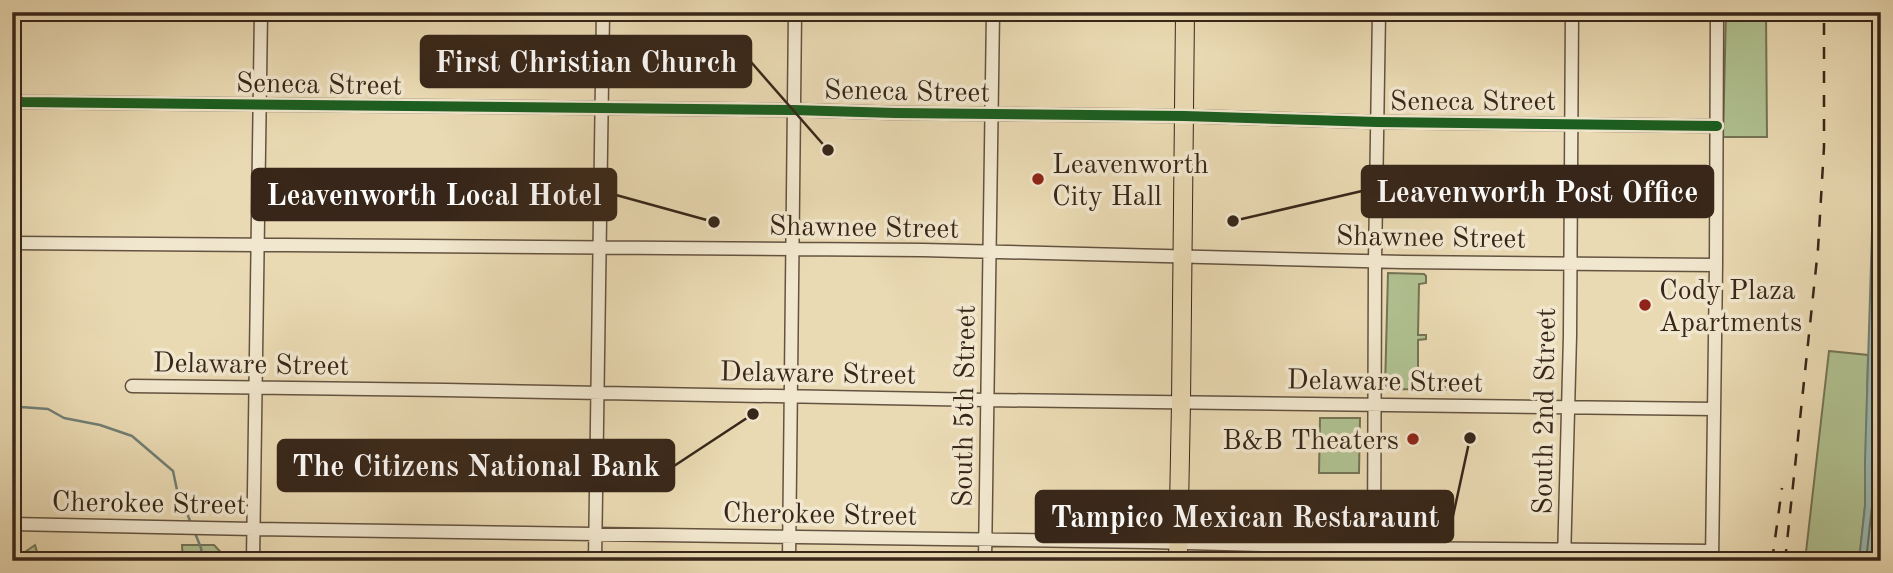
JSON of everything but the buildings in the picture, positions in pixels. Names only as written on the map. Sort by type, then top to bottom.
[{"type":"highway","points":[[1178,552],[1185,12]]},
{"type":"street","points":[[254,561],[261,12]]},
{"type":"street","points":[[595,561],[603,12]]},
{"type":"street","points":[[789,561],[795,12]]},
{"type":"street","name":"South 5th Street","points":[[985,561],[993,12]]},
{"type":"street","points":[[1374,554],[1379,12]]},
{"type":"street","name":"South 2nd Street","points":[[1564,555],[1570,336],[1572,12]]},
{"type":"street","points":[[1712,556],[1717,12]]},
{"type":"street","name":"Seneca Street","points":[[12,100],[1717,125]]},
{"type":"street","name":"Shawnee Street","points":[[12,243],[990,252],[1375,261],[1716,265]]},
{"type":"street","name":"Delaware Street","points":[[132,386],[1714,409]]},
{"type":"street","name":"Cherokee Street","points":[[12,524],[985,541],[1178,552],[1712,556]]},
{"type":"green space","points":[[1726,12],[1766,12],[1767,137],[1723,137]]},
{"type":"green space","points":[[1388,273],[1426,276],[1426,283],[1419,284],[1418,335],[1426,335],[1426,339],[1418,340],[1418,387],[1445,388],[1448,380],[1452,383],[1452,390],[1391,389],[1391,385],[1387,384],[1385,388]]},
{"type":"green space","points":[[1829,351],[1868,355],[1865,506],[1859,561],[1805,561]]},
{"type":"green space","points":[[1320,418],[1360,418],[1359,473],[1319,473]]},
{"type":"green space","points":[[35,545],[37,552],[33,561],[12,561]]},
{"type":"green space","points":[[182,545],[214,545],[229,561],[183,561]]},
{"type":"water","points":[[1872,12],[1881,12],[1881,561],[1859,561],[1865,506],[1878,34]]},
{"type":"waterway","points":[[12,411],[21,407],[48,409],[64,418],[100,425],[132,436],[173,471],[177,490],[191,523]]},
{"type":"waterway","points":[[195,533],[203,561]]},
{"type":"railway","points":[[1785,561],[1818,249],[1824,147],[1824,12]]},
{"type":"railway","points":[[1772,561],[1782,488]]},
{"type":"cycle path","points":[[12,100],[1717,126]]},
{"type":"place","name":"First Christian Church","points":[[828,150]]},
{"type":"place","name":"Leavenworth City Hall","points":[[1038,179]]},
{"type":"place","name":"Leavenworth Post Office","points":[[1233,221]]},
{"type":"place","name":"Leavenworth Local Hotel","points":[[714,222]]},
{"type":"place","name":"Cody Plaza Apartments","points":[[1645,305]]},
{"type":"place","name":"The Citizens National Bank","points":[[753,414]]},
{"type":"place","name":"Tampico Mexican Restaraunt","points":[[1470,438]]},
{"type":"place","name":"B&B Theaters","points":[[1413,439]]}]
